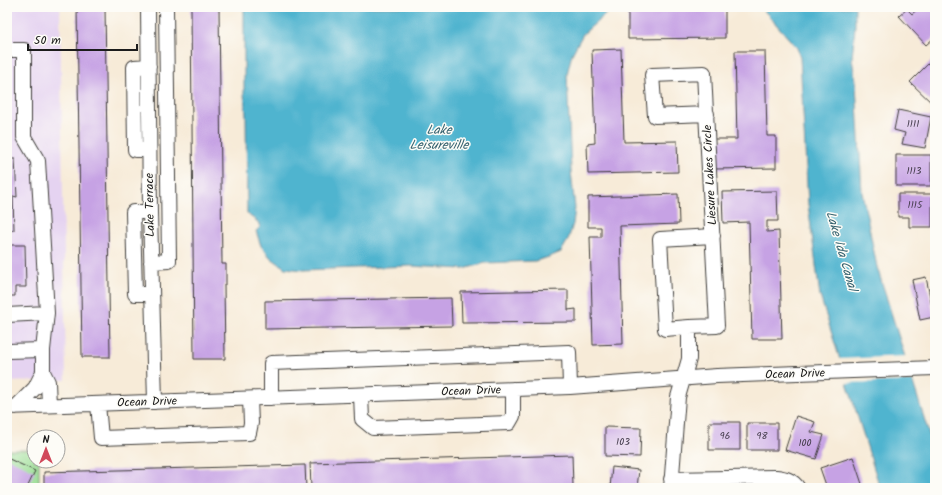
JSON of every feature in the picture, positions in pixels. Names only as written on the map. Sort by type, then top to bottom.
[{"type":"street","name":"Lake Terrace","points":[[148,7],[150,212],[155,402]]},
{"type":"street","points":[[151,262],[169,261],[166,7]]},
{"type":"street","points":[[7,50],[24,50],[24,137],[38,161],[47,313],[42,350],[43,372],[48,382],[49,405]]},
{"type":"street","points":[[149,66],[134,67],[135,150],[149,150]]},
{"type":"street","name":"Liesure Lakes Circle","points":[[707,114],[655,116],[652,75],[704,73],[707,114],[713,236],[717,326],[665,329],[660,239],[713,236]]},
{"type":"street","points":[[149,106],[167,105]]},
{"type":"street","points":[[150,212],[133,212],[135,294],[152,294]]},
{"type":"street","points":[[7,315],[47,313]]},
{"type":"street","points":[[689,327],[689,359],[678,398],[671,484],[776,477],[787,478],[796,484],[798,488]]},
{"type":"street","points":[[7,351],[42,350]]},
{"type":"street","points":[[271,398],[271,363],[569,352],[570,387]]},
{"type":"street","name":"Ocean Drive","points":[[11,407],[570,387],[683,378],[935,368]]},
{"type":"street","points":[[11,407],[35,388],[43,372]]},
{"type":"street","points":[[361,395],[362,419],[366,424],[373,428],[508,423],[513,416],[513,389]]},
{"type":"street","points":[[98,404],[101,438],[249,433],[251,423],[250,399]]},
{"type":"shaded area","points":[[7,7],[60,7],[66,380],[7,382]]},
{"type":"green space","points":[[7,450],[26,450],[26,469],[39,469],[39,488],[7,488]]},
{"type":"water","name":"Lake Leisureville","points":[[244,7],[614,7],[583,34],[572,54],[567,74],[571,171],[575,208],[573,224],[568,240],[561,252],[535,261],[485,263],[464,269],[410,266],[303,270],[285,268],[271,258],[261,246],[256,231],[260,227],[258,222],[247,214],[246,115],[244,94]]},
{"type":"water","name":"Lake Ida Canal","points":[[761,7],[855,7],[852,58],[856,84],[862,192],[877,267],[935,453],[935,488],[880,488],[820,296],[808,204],[800,57],[797,48]]},
{"type":"pier","points":[[907,356],[915,381],[845,383],[837,359]]},
{"type":"building","points":[[77,7],[105,7],[110,357],[82,357]]},
{"type":"building","points":[[191,7],[219,7],[222,264],[226,264],[226,284],[224,284],[225,359],[194,359]]},
{"type":"building","points":[[920,7],[935,7],[935,37],[926,45],[899,16],[907,9],[912,14]]},
{"type":"building","points":[[628,8],[725,8],[725,38],[628,39]]},
{"type":"building","points":[[621,49],[624,142],[677,141],[678,172],[588,174],[587,144],[595,143],[592,50]]},
{"type":"building","points":[[735,51],[765,51],[767,136],[776,136],[776,168],[713,169],[713,139],[737,139]]},
{"type":"building","points":[[934,58],[935,59],[935,106],[910,82]]},
{"type":"building","points":[[898,110],[931,117],[925,148],[902,144],[905,133],[894,130]]},
{"type":"building","points":[[896,155],[931,155],[931,186],[896,186]]},
{"type":"building","points":[[7,159],[15,159],[17,197],[13,196],[14,230],[7,231]]},
{"type":"building","points":[[777,191],[778,221],[767,221],[767,232],[779,231],[782,339],[752,339],[749,222],[723,223],[722,192]]},
{"type":"building","points":[[678,194],[679,224],[620,226],[623,344],[593,345],[590,237],[601,237],[601,227],[588,227],[588,197]]},
{"type":"building","points":[[898,194],[932,194],[932,227],[909,227],[909,217],[898,217]]},
{"type":"building","points":[[7,245],[25,245],[26,287],[15,287],[15,296],[7,296]]},
{"type":"building","points":[[926,277],[934,317],[920,320],[912,280]]},
{"type":"building","points":[[568,290],[568,310],[576,309],[576,322],[462,323],[461,292]]},
{"type":"building","points":[[451,298],[452,326],[265,329],[265,301]]},
{"type":"building","points":[[796,416],[815,422],[811,432],[824,435],[816,459],[785,450]]},
{"type":"building","points":[[709,422],[740,422],[740,450],[709,450]]},
{"type":"building","points":[[747,423],[777,423],[777,450],[747,450]]},
{"type":"building","points":[[605,427],[641,428],[640,457],[605,456]]},
{"type":"building","points":[[572,455],[573,486],[505,488],[311,488],[310,463]]},
{"type":"building","points":[[853,457],[863,487],[827,488],[820,468]]},
{"type":"building","points":[[7,458],[26,467],[26,469],[35,471],[27,488],[7,488]]},
{"type":"building","points":[[305,465],[306,488],[44,488],[44,472]]},
{"type":"building","points":[[612,467],[639,470],[637,488],[610,488]]}]
